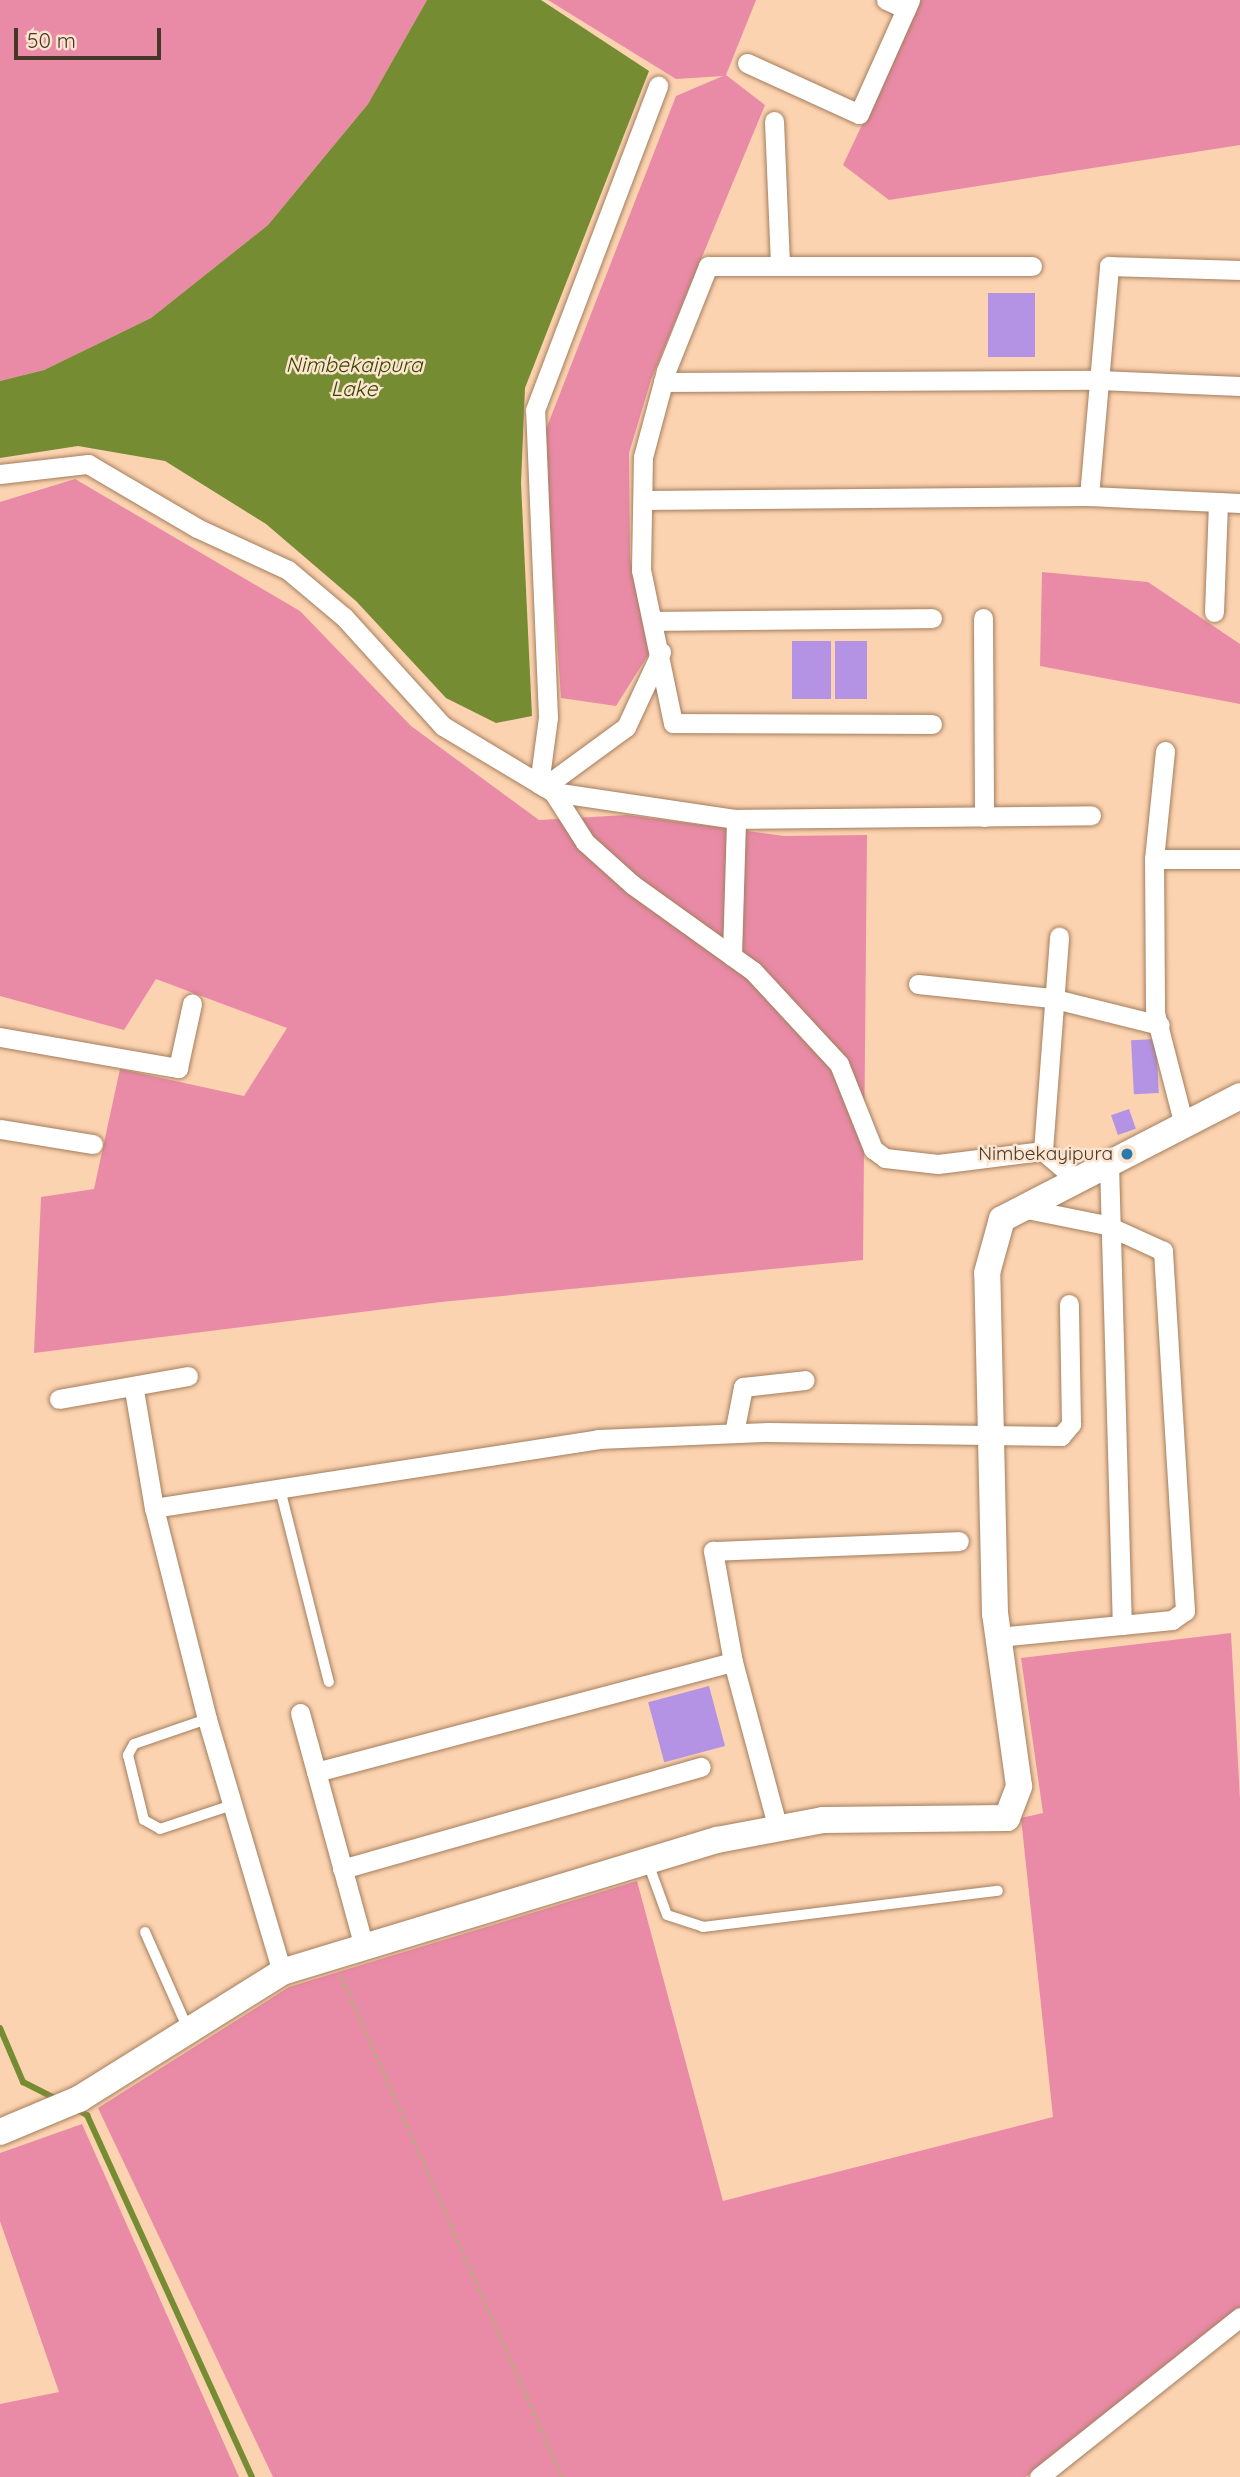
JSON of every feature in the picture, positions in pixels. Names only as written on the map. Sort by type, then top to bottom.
[{"type":"main road","points":[[0,2132],[79,2099],[282,1972],[332,1956],[648,1860],[778,1829],[823,1820],[1007,1818],[1019,1786],[998,1637],[987,1273],[1002,1219],[1240,1096]]},
{"type":"street","points":[[747,63],[859,114],[908,4],[886,0]]},
{"type":"street","points":[[658,86],[535,410],[548,717],[545,787],[585,842],[754,971],[839,1064],[873,1149],[885,1158],[938,1164],[1043,1151],[1077,1180]]},
{"type":"street","points":[[774,121],[780,266]]},
{"type":"street","points":[[932,724],[673,723],[656,621],[641,570],[643,457],[663,382],[708,266],[1032,266]]},
{"type":"street","points":[[1089,496],[1109,266],[1240,270]]},
{"type":"street","points":[[663,382],[1099,380],[1240,386]]},
{"type":"street","points":[[0,474],[88,464],[197,528],[288,570],[344,617],[443,726],[545,787],[736,819],[1091,815]]},
{"type":"street","points":[[643,500],[1089,496],[1240,503]]},
{"type":"street","points":[[1214,612],[1218,502]]},
{"type":"street","points":[[656,621],[932,618]]},
{"type":"street","points":[[983,618],[984,817]]},
{"type":"street","points":[[545,787],[626,727],[661,652]]},
{"type":"street","points":[[1165,751],[1154,859],[1160,1025],[1184,1125]]},
{"type":"street","points":[[732,956],[736,819]]},
{"type":"street","points":[[1154,859],[1240,859]]},
{"type":"street","points":[[1043,1151],[1051,998],[1059,937]]},
{"type":"street","points":[[918,984],[1051,998],[1160,1025]]},
{"type":"street","points":[[0,1037],[177,1068],[192,1004]]},
{"type":"street","points":[[0,1129],[93,1144]]},
{"type":"street","points":[[1109,1164],[1106,1224],[1122,1625]]},
{"type":"street","points":[[998,1637],[1172,1620],[1185,1611],[1163,1251],[1106,1224],[1022,1208]]},
{"type":"street","points":[[154,1508],[598,1439],[734,1433],[991,1436],[1067,1432],[1069,1304]]},
{"type":"street","points":[[59,1399],[134,1390],[188,1376]]},
{"type":"street","points":[[734,1433],[743,1387],[805,1380]]},
{"type":"street","points":[[134,1390],[154,1508],[207,1719],[282,1972]]},
{"type":"street","points":[[778,1829],[733,1662],[713,1550],[959,1541]]},
{"type":"street","points":[[316,1772],[733,1662]]},
{"type":"street","points":[[300,1713],[363,1947]]},
{"type":"street","points":[[342,1869],[701,1767]]},
{"type":"street","points":[[1039,2477],[1240,2317]]},
{"type":"lane","points":[[280,1489],[329,1682]]},
{"type":"lane","points":[[207,1719],[134,1744],[128,1755],[144,1820],[160,1829],[232,1805]]},
{"type":"lane","points":[[648,1860],[667,1915],[704,1927],[998,1891]]},
{"type":"lane","points":[[145,1932],[188,2031]]},
{"type":"path","points":[[332,1956],[562,2477]]},
{"type":"shaded area","points":[[0,0],[427,0],[368,104],[268,225],[151,318],[44,370],[0,381]]},
{"type":"shaded area","points":[[548,0],[756,0],[726,75],[765,105],[651,380],[629,453],[630,558],[650,652],[616,706],[561,698],[543,437],[676,96],[723,76],[676,79]]},
{"type":"shaded area","points":[[921,0],[1240,0],[1240,145],[889,200],[843,165]]},
{"type":"shaded area","points":[[75,479],[300,611],[411,726],[539,820],[627,815],[784,836],[867,835],[863,1260],[441,1302],[34,1353],[41,1197],[94,1189],[120,1069],[244,1096],[287,1028],[156,979],[124,1030],[0,996],[0,502]]},
{"type":"shaded area","points":[[1042,572],[1148,582],[1240,644],[1240,704],[1040,666]]},
{"type":"shaded area","points":[[1231,1633],[1240,1799],[1240,2312],[1026,2477],[273,2477],[98,2108],[289,1987],[637,1881],[723,2201],[1053,2117],[1021,1818],[1043,1813],[1021,1658]]},
{"type":"shaded area","points":[[82,2124],[239,2477],[0,2477],[0,2404],[59,2392],[0,2221],[0,2153]]},
{"type":"water","name":"Nimbekaipura Lake","points":[[427,0],[541,0],[649,71],[525,388],[521,483],[532,716],[496,723],[446,698],[356,601],[266,524],[165,461],[78,446],[0,458],[0,381],[44,370],[151,318],[268,225],[368,104]]},
{"type":"building","points":[[988,293],[1035,293],[1035,357],[988,357]]},
{"type":"building","points":[[792,641],[831,641],[831,699],[792,699]]},
{"type":"building","points":[[835,641],[867,641],[867,699],[835,699]]},
{"type":"building","points":[[1156,1039],[1159,1093],[1134,1094],[1131,1040]]},
{"type":"building","points":[[1129,1109],[1136,1129],[1118,1135],[1111,1115]]},
{"type":"building","points":[[709,1686],[725,1746],[664,1762],[648,1702]]},
{"type":"waterway","points":[[0,2028],[23,2082],[57,2099]]},
{"type":"waterway","points":[[76,2109],[87,2115],[252,2477]]},
{"type":"place","name":"Nimbekayipura","points":[[1127,1154]]}]
